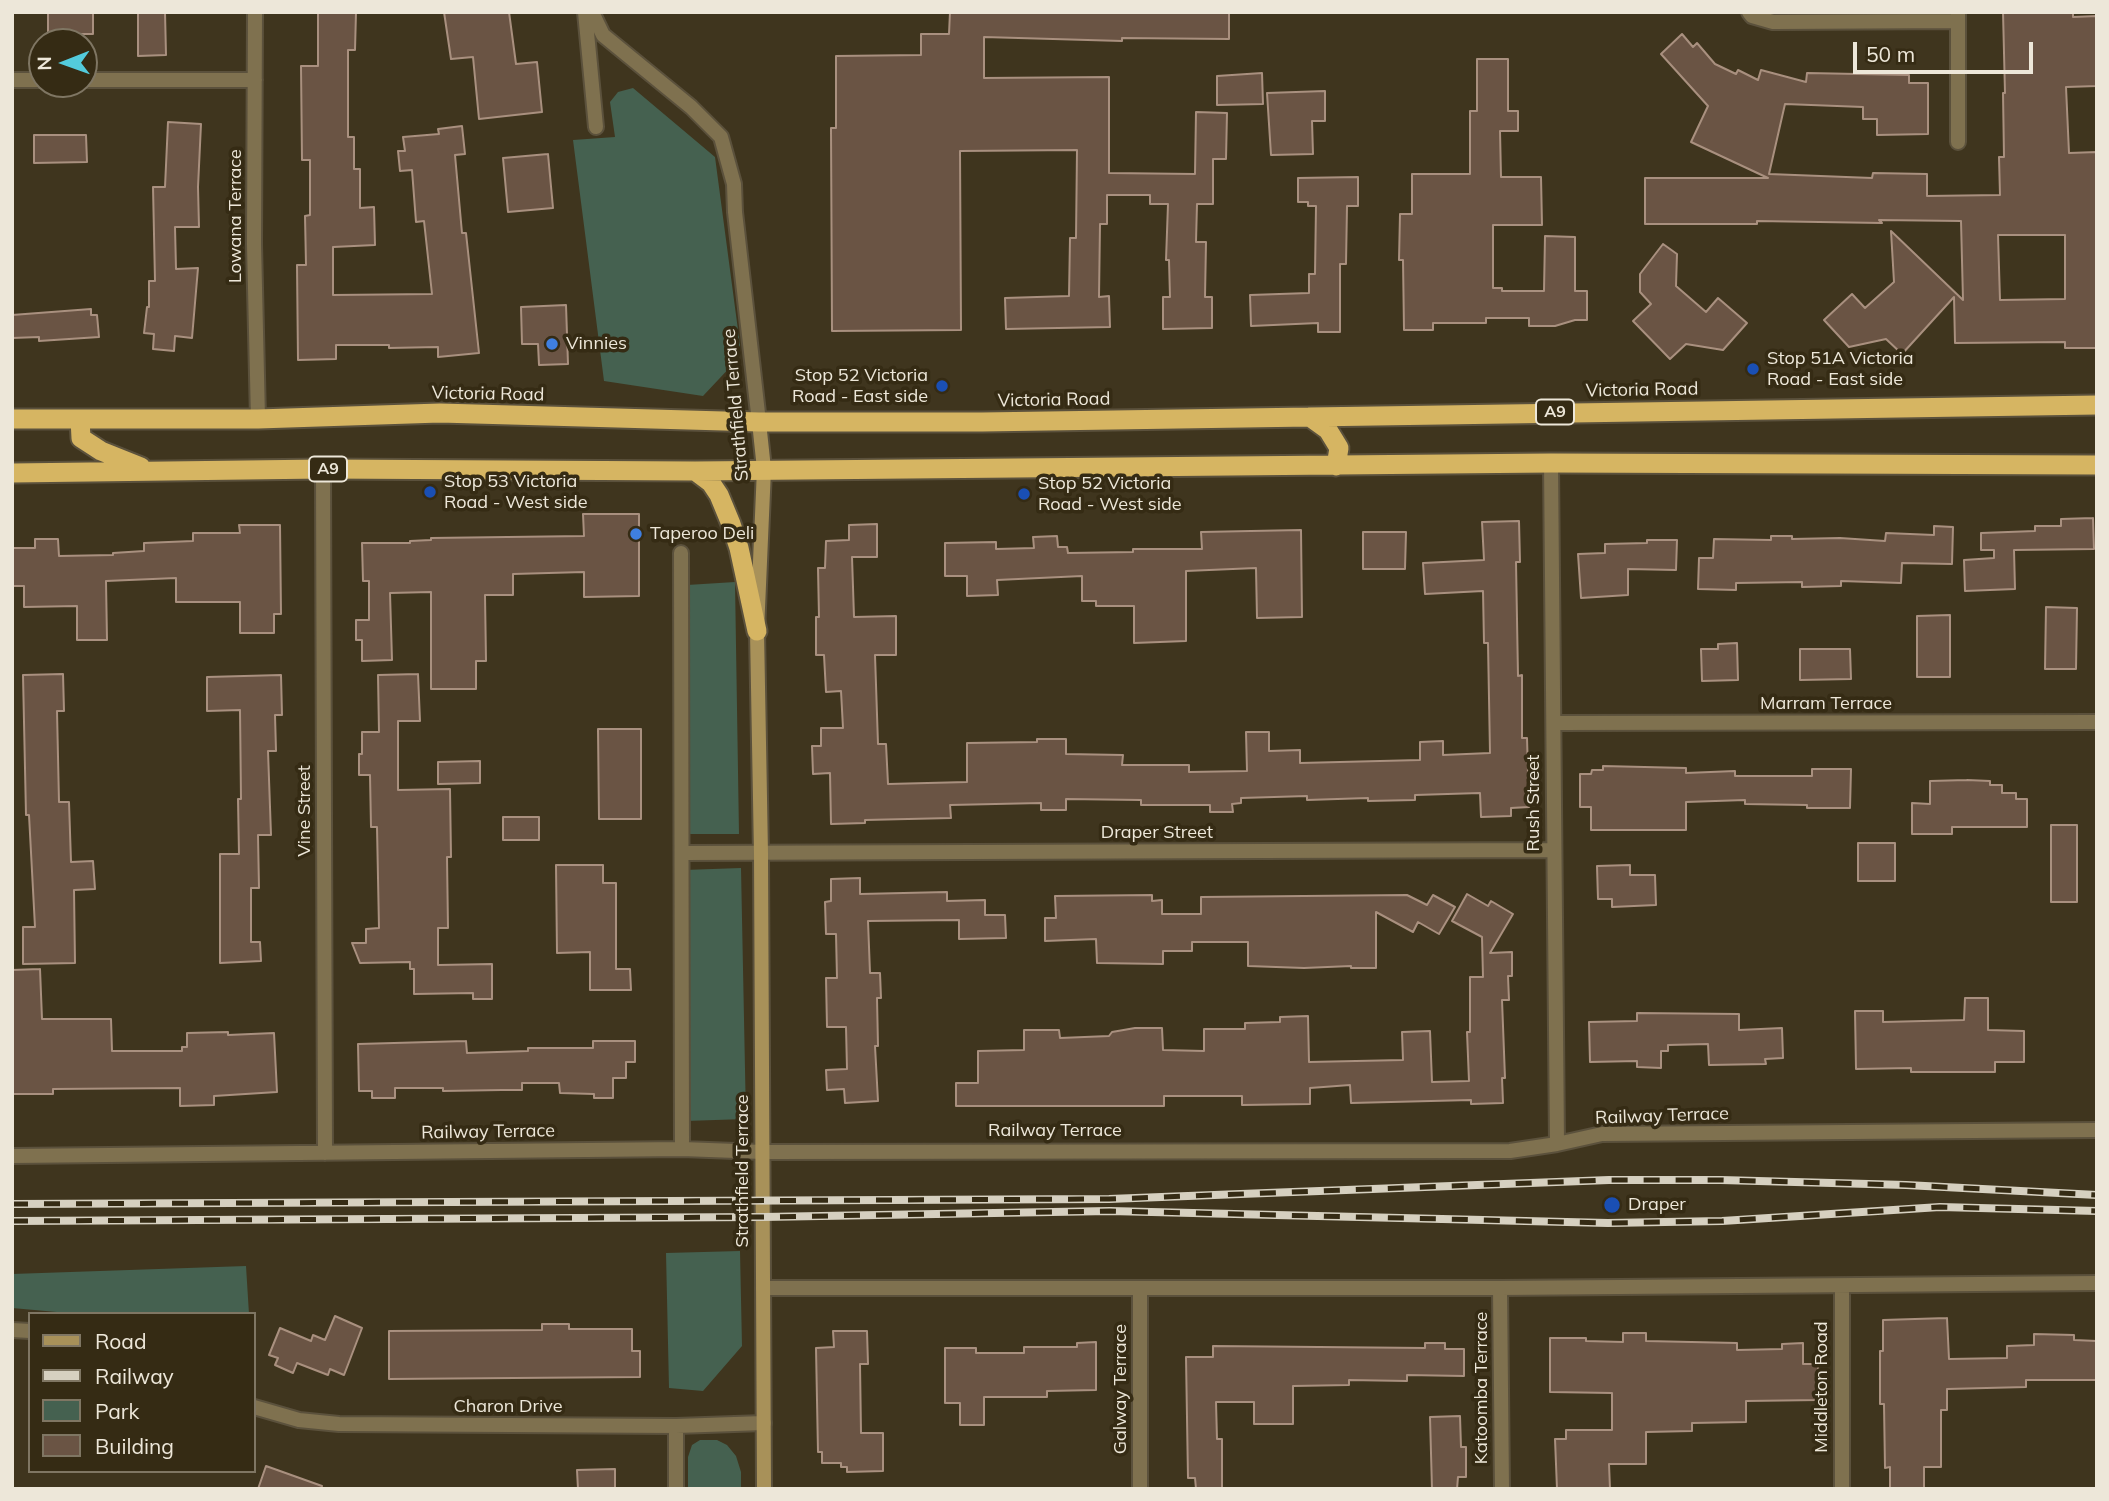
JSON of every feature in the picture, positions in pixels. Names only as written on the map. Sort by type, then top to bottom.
[{"type":"highway","name":"Victoria Road","points":[[12,419],[258,419],[440,413],[759,422],[1002,422],[2097,405]]},
{"type":"highway","points":[[1310,417],[1328,430],[1339,448],[1336,466]]},
{"type":"highway","points":[[80,419],[81,438],[101,451],[152,471]]},
{"type":"highway","name":"A9","points":[[12,473],[323,469],[695,471],[1551,463],[2097,465]]},
{"type":"highway","points":[[695,471],[711,483],[731,524],[739,548],[757,631]]},
{"type":"main road","name":"Strathfield Terrace","points":[[759,422],[764,469],[757,631],[761,854],[764,1489]]},
{"type":"street","name":"Lowana Terrace","points":[[256,12],[254,244],[258,419]]},
{"type":"street","points":[[585,12],[596,127]]},
{"type":"street","name":"Strathfield Terrace","points":[[592,12],[603,35],[691,107],[721,137],[734,184],[759,422]]},
{"type":"street","points":[[1749,12],[1752,16],[1773,22],[1958,17],[1958,142]]},
{"type":"street","points":[[98,80],[255,80]]},
{"type":"street","name":"Rush Street","points":[[1551,463],[1557,1144]]},
{"type":"street","name":"Vine Street","points":[[323,469],[325,1153]]},
{"type":"street","points":[[681,553],[682,1149]]},
{"type":"street","name":"Marram Terrace","points":[[1554,723],[2097,722]]},
{"type":"street","name":"Draper Street","points":[[761,854],[1553,850]]},
{"type":"street","points":[[683,853],[761,854]]},
{"type":"street","name":"Railway Terrace","points":[[12,1156],[682,1149],[762,1152],[1510,1151],[1602,1134],[2097,1130]]},
{"type":"street","points":[[763,1288],[1500,1288],[2097,1283]]},
{"type":"street","name":"Middleton Road","points":[[1842,1286],[1842,1489]]},
{"type":"street","name":"Katoomba Terrace","points":[[1500,1288],[1502,1489]]},
{"type":"street","name":"Galway Terrace","points":[[1140,1289],[1140,1489]]},
{"type":"street","name":"Charon Drive","points":[[256,1408],[299,1420],[339,1424],[676,1426],[764,1423]]},
{"type":"street","points":[[676,1426],[676,1489]]},
{"type":"green space","points":[[633,88],[715,157],[740,345],[734,363],[703,396],[604,381],[573,140],[615,137],[610,102],[618,92]]},
{"type":"green space","points":[[735,582],[739,834],[687,834],[687,585]]},
{"type":"green space","points":[[741,868],[746,1119],[685,1121],[684,870]]},
{"type":"green space","points":[[740,1251],[742,1346],[703,1391],[669,1388],[666,1253]]},
{"type":"green space","points":[[246,1266],[249,1312],[57,1312],[12,1308],[12,1274]]},
{"type":"green space","points":[[700,1440],[717,1440],[727,1445],[736,1456],[741,1472],[741,1489],[688,1489],[688,1457],[692,1445]]},
{"type":"building","points":[[48,12],[93,12],[93,28],[48,28]]},
{"type":"building","points":[[138,12],[165,12],[166,55],[138,56]]},
{"type":"building","points":[[318,12],[356,12],[355,50],[348,50],[348,137],[354,137],[354,169],[360,169],[360,208],[374,207],[375,245],[333,247],[333,295],[432,294],[424,221],[416,222],[412,170],[400,171],[398,151],[405,151],[403,137],[439,134],[438,129],[462,126],[465,154],[455,155],[462,233],[466,233],[479,353],[438,357],[438,347],[336,345],[336,359],[298,360],[297,265],[306,265],[305,216],[310,215],[310,160],[302,160],[301,66],[318,66]]},
{"type":"building","points":[[444,12],[509,12],[516,64],[537,62],[542,112],[479,119],[473,57],[451,59]]},
{"type":"building","points":[[950,12],[1229,12],[1229,39],[1122,38],[1122,41],[984,37],[984,78],[1109,77],[1109,173],[1195,174],[1196,112],[1227,113],[1226,159],[1213,159],[1213,204],[1197,204],[1196,242],[1206,242],[1205,297],[1212,297],[1212,328],[1163,329],[1163,297],[1170,297],[1169,260],[1166,260],[1168,204],[1150,204],[1150,195],[1107,195],[1107,224],[1100,224],[1099,297],[1109,296],[1110,327],[1006,329],[1005,298],[1069,296],[1070,238],[1076,238],[1077,150],[960,151],[961,330],[832,331],[831,128],[836,128],[836,56],[921,55],[921,34],[949,34]]},
{"type":"building","points":[[2003,12],[2073,12],[2073,17],[2097,16],[2097,86],[2066,87],[2069,153],[2097,152],[2097,348],[2065,348],[2065,342],[1955,343],[1954,297],[1902,354],[1886,339],[1849,347],[1824,320],[1852,294],[1865,308],[1894,282],[1891,231],[1963,300],[1961,221],[1645,224],[1645,178],[1768,178],[1691,142],[1708,106],[1661,54],[1682,34],[1693,47],[1697,43],[1715,64],[1736,74],[1738,70],[1758,80],[1761,70],[1806,82],[1807,73],[1909,75],[1909,83],[1928,83],[1928,134],[1877,135],[1877,119],[1863,119],[1863,107],[1785,104],[1769,174],[1872,178],[1873,173],[1927,174],[1927,196],[2000,195],[1999,157],[2004,157]],"holes":[[[1998,235],[2065,235],[2065,299],[2000,300]]]},
{"type":"building","points":[[1477,59],[1508,59],[1508,111],[1518,111],[1518,131],[1500,131],[1501,177],[1541,177],[1542,225],[1493,225],[1493,288],[1502,288],[1502,291],[1544,291],[1545,236],[1575,237],[1575,291],[1587,291],[1587,320],[1575,320],[1555,326],[1529,326],[1529,318],[1486,318],[1486,323],[1433,323],[1433,330],[1404,330],[1403,260],[1399,260],[1400,214],[1412,214],[1412,174],[1470,174],[1470,111],[1477,111]]},
{"type":"building","points":[[1262,73],[1263,104],[1217,105],[1217,76]]},
{"type":"building","points":[[1325,91],[1325,121],[1312,121],[1313,154],[1271,155],[1267,93]]},
{"type":"building","points":[[168,122],[201,124],[199,227],[175,227],[176,269],[198,268],[192,338],[175,336],[174,351],[153,349],[154,334],[144,333],[149,307],[149,281],[155,281],[153,187],[165,187]]},
{"type":"building","points":[[34,135],[86,135],[87,162],[34,163]]},
{"type":"building","points":[[548,154],[553,208],[508,212],[503,158]]},
{"type":"building","points":[[1358,177],[1358,206],[1347,206],[1346,264],[1340,264],[1340,332],[1318,332],[1318,323],[1251,326],[1250,295],[1309,293],[1309,274],[1315,274],[1316,206],[1308,206],[1308,202],[1298,202],[1298,178]]},
{"type":"building","points":[[1663,244],[1677,254],[1676,286],[1706,312],[1718,298],[1747,323],[1723,350],[1686,344],[1670,359],[1633,321],[1651,304],[1640,292],[1640,274]]},
{"type":"building","points":[[566,305],[568,364],[539,365],[538,344],[522,344],[521,307]]},
{"type":"building","points":[[91,309],[91,315],[97,315],[99,337],[39,341],[39,337],[12,338],[12,315]]},
{"type":"building","points":[[583,514],[639,514],[639,596],[584,597],[584,572],[513,574],[513,595],[485,595],[486,661],[476,661],[476,689],[431,689],[431,592],[390,593],[392,660],[362,661],[362,640],[356,640],[356,620],[369,620],[369,581],[363,581],[362,543],[410,543],[431,538],[584,536]]},
{"type":"building","points":[[2093,518],[2094,549],[2014,550],[2015,589],[1965,591],[1964,560],[1994,558],[1994,550],[1981,550],[1981,533],[2035,531],[2035,526],[2061,526],[2061,519]]},
{"type":"building","points":[[1519,521],[1520,562],[1516,562],[1518,676],[1522,675],[1522,738],[1527,738],[1529,807],[1511,808],[1511,816],[1481,817],[1480,793],[1415,795],[1415,800],[1368,801],[1368,798],[1307,800],[1307,796],[1241,798],[1241,803],[1232,804],[1233,812],[1210,812],[1210,805],[1141,805],[1141,800],[1066,799],[1066,810],[1041,810],[1041,803],[950,805],[951,818],[865,820],[865,823],[831,824],[830,773],[813,774],[812,746],[821,746],[821,728],[843,728],[841,691],[826,692],[824,655],[816,655],[816,617],[819,617],[818,568],[825,568],[826,541],[849,540],[849,525],[877,524],[877,557],[852,557],[854,617],[896,616],[896,655],[875,655],[878,744],[886,744],[888,784],[967,782],[967,743],[1037,742],[1037,739],[1066,739],[1066,754],[1123,755],[1122,765],[1189,765],[1189,772],[1247,771],[1246,732],[1269,732],[1269,751],[1300,750],[1300,763],[1420,760],[1420,742],[1443,741],[1443,755],[1490,753],[1488,643],[1484,643],[1483,591],[1425,594],[1423,563],[1484,560],[1482,522]]},
{"type":"building","points":[[239,525],[280,525],[281,614],[274,614],[274,633],[240,633],[240,602],[176,602],[176,578],[106,581],[107,640],[77,640],[77,606],[24,607],[24,586],[12,586],[12,548],[35,548],[35,539],[58,539],[59,556],[113,555],[144,551],[144,543],[193,541],[193,533],[240,533]]},
{"type":"building","points":[[1934,526],[1953,527],[1952,564],[1902,563],[1901,583],[1841,581],[1841,586],[1802,587],[1802,582],[1736,583],[1736,590],[1698,589],[1699,558],[1713,558],[1714,539],[1771,540],[1771,536],[1792,536],[1792,539],[1885,541],[1886,533],[1934,535]]},
{"type":"building","points":[[1301,530],[1302,617],[1257,618],[1256,568],[1186,571],[1186,641],[1134,643],[1134,606],[1096,606],[1096,601],[1082,601],[1082,576],[997,580],[998,595],[967,596],[967,576],[945,576],[945,543],[996,542],[996,549],[1034,548],[1033,537],[1057,536],[1058,547],[1067,547],[1068,553],[1133,552],[1133,549],[1202,549],[1201,532]]},
{"type":"building","points":[[1363,532],[1406,532],[1405,569],[1363,569]]},
{"type":"building","points":[[1647,540],[1677,540],[1676,570],[1628,569],[1628,595],[1581,598],[1578,554],[1605,553],[1605,544],[1647,543]]},
{"type":"building","points":[[2046,607],[2077,608],[2076,669],[2045,669]]},
{"type":"building","points":[[1950,615],[1950,677],[1917,677],[1917,616]]},
{"type":"building","points":[[1737,643],[1738,680],[1702,681],[1701,649],[1718,649],[1718,644]]},
{"type":"building","points":[[1800,649],[1850,649],[1851,679],[1800,680]]},
{"type":"building","points":[[63,674],[64,711],[57,711],[59,802],[69,802],[71,862],[93,861],[95,889],[74,890],[75,963],[23,964],[23,927],[35,927],[29,815],[26,815],[23,675]]},
{"type":"building","points":[[418,674],[420,721],[398,721],[398,790],[450,789],[448,928],[438,928],[438,965],[492,964],[492,999],[473,999],[473,993],[414,994],[414,969],[410,969],[410,962],[360,963],[352,943],[366,943],[366,929],[379,928],[377,827],[371,827],[370,775],[359,775],[362,732],[379,732],[378,675]]},
{"type":"building","points":[[281,675],[282,715],[275,715],[276,751],[268,751],[271,835],[258,835],[259,888],[251,888],[251,942],[260,942],[261,961],[220,963],[220,854],[239,854],[240,710],[207,711],[207,677]]},
{"type":"building","points":[[598,729],[641,729],[641,819],[599,819]]},
{"type":"building","points":[[480,761],[480,783],[438,784],[438,762]]},
{"type":"building","points":[[1603,766],[1686,768],[1686,773],[1735,771],[1735,776],[1812,776],[1812,769],[1851,769],[1850,808],[1745,804],[1745,800],[1686,802],[1686,830],[1591,830],[1591,807],[1580,807],[1580,774],[1603,770]]},
{"type":"building","points":[[1930,781],[1990,781],[1990,785],[2002,785],[2002,793],[2016,793],[2016,799],[2027,799],[2027,827],[1952,827],[1952,834],[1912,834],[1912,803],[1930,804]]},
{"type":"building","points":[[503,817],[539,817],[539,840],[503,840]]},
{"type":"building","points":[[2051,825],[2077,825],[2077,902],[2051,902]]},
{"type":"building","points":[[1858,843],[1895,843],[1895,881],[1858,881]]},
{"type":"building","points":[[556,865],[603,865],[603,883],[616,883],[616,969],[630,969],[631,990],[590,990],[590,952],[557,953]]},
{"type":"building","points":[[1630,865],[1630,875],[1655,875],[1656,905],[1612,907],[1612,899],[1598,899],[1597,866]]},
{"type":"building","points":[[860,878],[860,894],[947,892],[947,901],[985,900],[985,915],[1005,915],[1006,938],[959,939],[959,920],[868,921],[870,973],[880,973],[881,998],[877,998],[878,1046],[875,1046],[878,1101],[845,1103],[844,1089],[827,1090],[826,1070],[847,1069],[846,1027],[827,1027],[826,978],[837,978],[836,934],[826,934],[825,902],[831,901],[831,879]]},
{"type":"building","points":[[1467,894],[1488,906],[1491,901],[1513,914],[1490,953],[1512,952],[1512,976],[1508,976],[1509,1000],[1502,1000],[1505,1078],[1502,1078],[1503,1103],[1471,1104],[1471,1100],[1351,1103],[1350,1085],[1310,1088],[1310,1104],[1242,1105],[1242,1096],[1164,1096],[1164,1106],[956,1106],[956,1083],[978,1083],[978,1051],[1024,1050],[1024,1030],[1059,1030],[1060,1038],[1109,1036],[1112,1032],[1135,1028],[1162,1028],[1163,1050],[1204,1051],[1204,1029],[1245,1029],[1245,1023],[1280,1022],[1280,1017],[1308,1016],[1309,1062],[1403,1060],[1402,1032],[1430,1031],[1432,1082],[1469,1081],[1467,1032],[1470,1032],[1470,977],[1483,977],[1482,937],[1452,921]]},
{"type":"building","points":[[1152,895],[1152,901],[1162,900],[1162,914],[1201,914],[1201,897],[1407,895],[1427,905],[1433,895],[1455,907],[1439,934],[1418,922],[1413,932],[1376,912],[1376,968],[1248,966],[1248,942],[1192,942],[1192,951],[1163,951],[1163,964],[1097,963],[1096,939],[1045,941],[1045,918],[1056,918],[1055,896]]},
{"type":"building","points":[[40,969],[42,1019],[111,1019],[112,1051],[182,1051],[182,1047],[187,1047],[187,1033],[274,1033],[277,1092],[214,1096],[214,1105],[180,1106],[180,1088],[53,1089],[53,1094],[12,1094],[12,970]]},
{"type":"building","points":[[1965,998],[1988,998],[1988,1030],[2024,1031],[2024,1062],[1995,1062],[1995,1072],[1911,1072],[1911,1068],[1856,1069],[1855,1011],[1883,1011],[1883,1022],[1964,1020]]},
{"type":"building","points":[[1637,1013],[1739,1014],[1739,1030],[1782,1028],[1783,1058],[1765,1059],[1766,1064],[1709,1065],[1708,1044],[1668,1045],[1668,1051],[1661,1051],[1661,1068],[1637,1067],[1637,1061],[1590,1062],[1589,1022],[1637,1021]]},
{"type":"building","points":[[466,1041],[467,1053],[528,1051],[528,1048],[593,1048],[593,1041],[635,1041],[635,1062],[626,1062],[626,1078],[613,1078],[613,1098],[594,1098],[594,1094],[560,1093],[559,1083],[522,1083],[522,1090],[443,1091],[443,1088],[395,1088],[395,1098],[372,1098],[372,1091],[359,1091],[358,1044]]},
{"type":"building","points":[[335,1316],[362,1328],[344,1375],[330,1369],[328,1375],[297,1363],[293,1373],[275,1365],[278,1358],[269,1355],[280,1328],[311,1341],[313,1335],[325,1340]]},
{"type":"building","points":[[1947,1318],[1949,1359],[2007,1358],[2007,1346],[2034,1345],[2034,1334],[2074,1335],[2074,1340],[2097,1341],[2097,1380],[2026,1380],[2026,1387],[1947,1389],[1947,1410],[1941,1410],[1941,1467],[1924,1467],[1924,1489],[1890,1489],[1890,1467],[1885,1468],[1884,1404],[1880,1404],[1883,1320]]},
{"type":"building","points":[[542,1324],[569,1324],[569,1329],[632,1329],[632,1351],[640,1351],[640,1377],[389,1379],[389,1331],[542,1330]]},
{"type":"building","points":[[833,1331],[867,1331],[868,1364],[860,1364],[861,1433],[883,1433],[883,1471],[847,1472],[847,1467],[841,1467],[841,1463],[822,1463],[822,1452],[818,1452],[816,1348],[834,1347]]},
{"type":"building","points":[[1623,1333],[1646,1333],[1646,1341],[1737,1343],[1737,1350],[1782,1349],[1782,1344],[1803,1343],[1803,1364],[1818,1364],[1819,1400],[1746,1401],[1746,1422],[1692,1423],[1692,1431],[1646,1432],[1646,1464],[1609,1464],[1610,1489],[1557,1489],[1555,1439],[1566,1439],[1566,1430],[1612,1430],[1612,1393],[1550,1392],[1550,1338],[1623,1342]]},
{"type":"building","points":[[1096,1342],[1096,1390],[1047,1391],[1047,1397],[984,1397],[984,1425],[960,1425],[960,1403],[945,1403],[945,1348],[976,1348],[976,1353],[1024,1353],[1024,1347],[1077,1347],[1077,1343]]},
{"type":"building","points":[[1425,1343],[1445,1343],[1445,1349],[1464,1349],[1464,1376],[1407,1375],[1407,1381],[1349,1380],[1349,1385],[1293,1386],[1293,1424],[1254,1424],[1254,1402],[1216,1402],[1217,1439],[1222,1439],[1222,1489],[1196,1489],[1195,1478],[1188,1478],[1186,1357],[1213,1357],[1213,1346],[1425,1348]]},
{"type":"building","points":[[1460,1416],[1461,1447],[1466,1447],[1466,1477],[1458,1477],[1457,1489],[1432,1489],[1430,1417]]},
{"type":"building","points":[[266,1466],[322,1486],[321,1489],[258,1489]]},
{"type":"building","points":[[615,1469],[615,1489],[578,1489],[577,1470]]},
{"type":"railway","points":[[12,1204],[1109,1199],[1609,1180],[1906,1185],[2097,1195]]},
{"type":"railway","points":[[12,1221],[763,1217],[1110,1211],[1608,1223],[1722,1221],[1940,1207],[2097,1211]]},
{"type":"place","name":"Vinnies","points":[[552,344]]},
{"type":"place","name":"Stop 51A Victoria Road - East side","points":[[1753,369]]},
{"type":"place","name":"Stop 52 Victoria Road - East side","points":[[942,386]]},
{"type":"place","name":"Stop 53 Victoria Road - West side","points":[[430,492]]},
{"type":"place","name":"Stop 52 Victoria Road - West side","points":[[1024,494]]},
{"type":"place","name":"Taperoo Deli","points":[[636,534]]},
{"type":"place","name":"Draper","points":[[1612,1205]]}]
